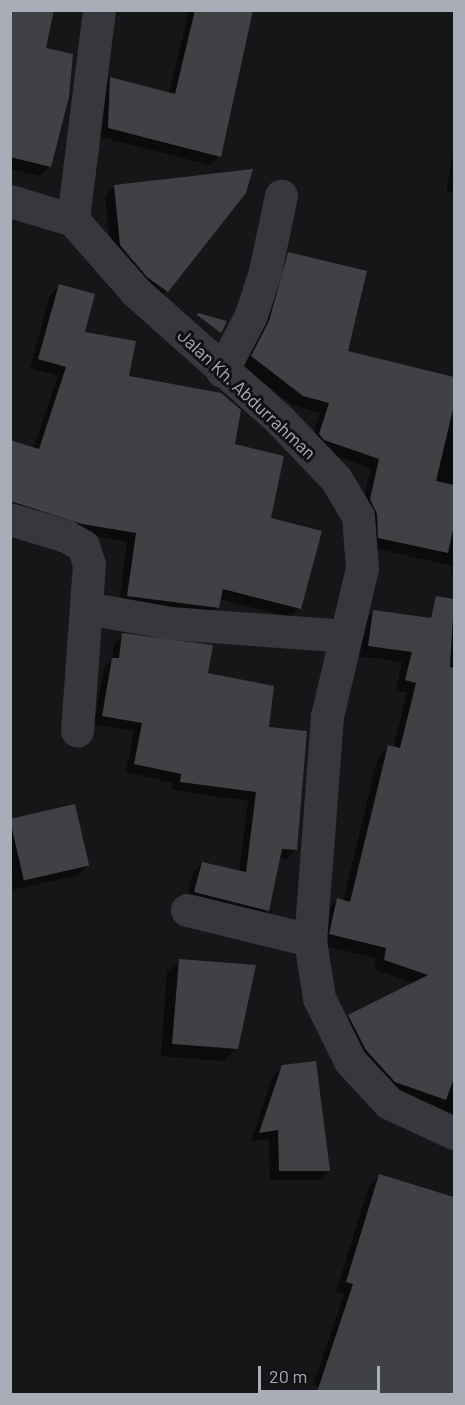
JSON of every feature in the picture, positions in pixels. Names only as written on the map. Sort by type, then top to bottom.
[{"type":"street","points":[[10,201],[73,220],[99,10]]},
{"type":"street","points":[[222,371],[251,315],[266,271],[281,196]]},
{"type":"street","name":"Jalan Kh. Abdurrahman","points":[[73,220],[136,292],[222,371],[278,418],[336,479],[358,516],[362,568],[327,716],[310,940],[319,999],[350,1061],[389,1103],[454,1133]]},
{"type":"street","points":[[10,519],[66,536],[83,546],[89,564],[77,731]]},
{"type":"street","points":[[87,608],[170,623],[346,636]]},
{"type":"street","points":[[187,910],[310,940]]},
{"type":"building","points":[[10,10],[54,10],[46,48],[73,54],[69,97],[51,167],[10,157]]},
{"type":"building","points":[[195,10],[253,10],[221,157],[108,128],[110,77],[175,94]]},
{"type":"building","points":[[253,169],[246,193],[168,292],[147,277],[120,245],[114,185]]},
{"type":"building","points":[[288,252],[367,271],[348,351],[454,377],[454,405],[436,481],[454,485],[454,525],[448,553],[378,538],[377,514],[370,499],[379,459],[324,440],[319,434],[329,403],[303,396],[251,356],[269,321]]},
{"type":"building","points":[[59,284],[95,294],[85,332],[136,341],[129,376],[221,393],[241,410],[235,444],[284,456],[271,518],[322,531],[301,609],[223,589],[219,608],[127,596],[136,533],[82,524],[10,501],[10,440],[39,449],[66,367],[38,359]]},
{"type":"building","points":[[198,313],[227,321],[221,333],[197,315]]},
{"type":"building","points":[[436,596],[454,599],[450,667],[454,668],[454,1078],[446,1100],[395,1082],[366,1050],[348,1015],[428,975],[384,960],[386,948],[329,934],[337,898],[350,902],[388,745],[400,748],[416,683],[405,680],[412,652],[368,646],[373,610],[431,618]]},
{"type":"building","points":[[122,633],[213,645],[208,673],[274,686],[269,727],[307,731],[297,850],[282,849],[269,911],[194,892],[202,862],[246,872],[256,792],[180,782],[181,774],[134,764],[142,723],[102,716],[112,658],[119,658]]},
{"type":"building","points":[[75,804],[89,865],[24,880],[10,819]]},
{"type":"building","points":[[179,959],[256,965],[238,1049],[172,1044]]},
{"type":"building","points":[[316,1061],[330,1171],[279,1171],[278,1130],[259,1133],[282,1065]]},
{"type":"building","points":[[379,1174],[454,1197],[454,1395],[316,1395],[353,1284],[346,1282]]}]
